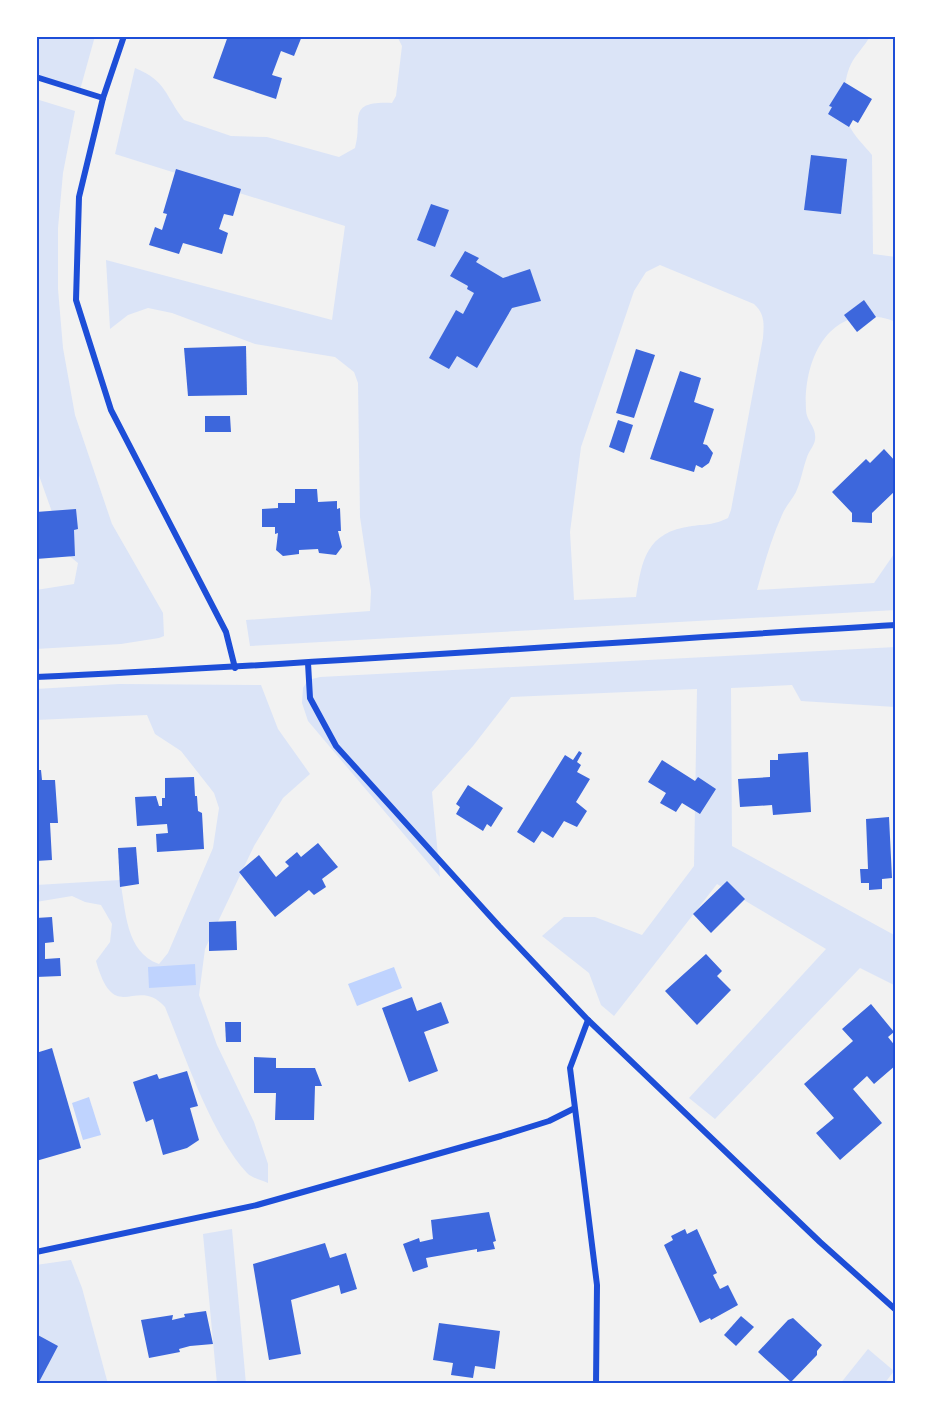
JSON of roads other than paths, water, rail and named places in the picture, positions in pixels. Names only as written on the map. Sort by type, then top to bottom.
[{"type":"street","points":[[124,36],[103,98],[80,197],[76,300],[111,410],[226,632],[235,668]]},
{"type":"street","points":[[36,77],[103,98]]},
{"type":"street","points":[[36,677],[235,668],[896,625]]},
{"type":"street","points":[[309,663],[310,698],[336,746],[588,1020],[820,1242],[896,1310]]},
{"type":"street","points":[[588,1020],[570,1068],[573,1109],[597,1285],[596,1384]]},
{"type":"street","points":[[36,1252],[257,1204],[501,1136],[549,1121],[573,1109]]},
{"type":"water","points":[[195,964],[196,985],[149,988],[148,967]]},
{"type":"water","points":[[394,967],[402,988],[357,1006],[348,984]]},
{"type":"water","points":[[89,1097],[101,1135],[83,1140],[72,1103]]}]
